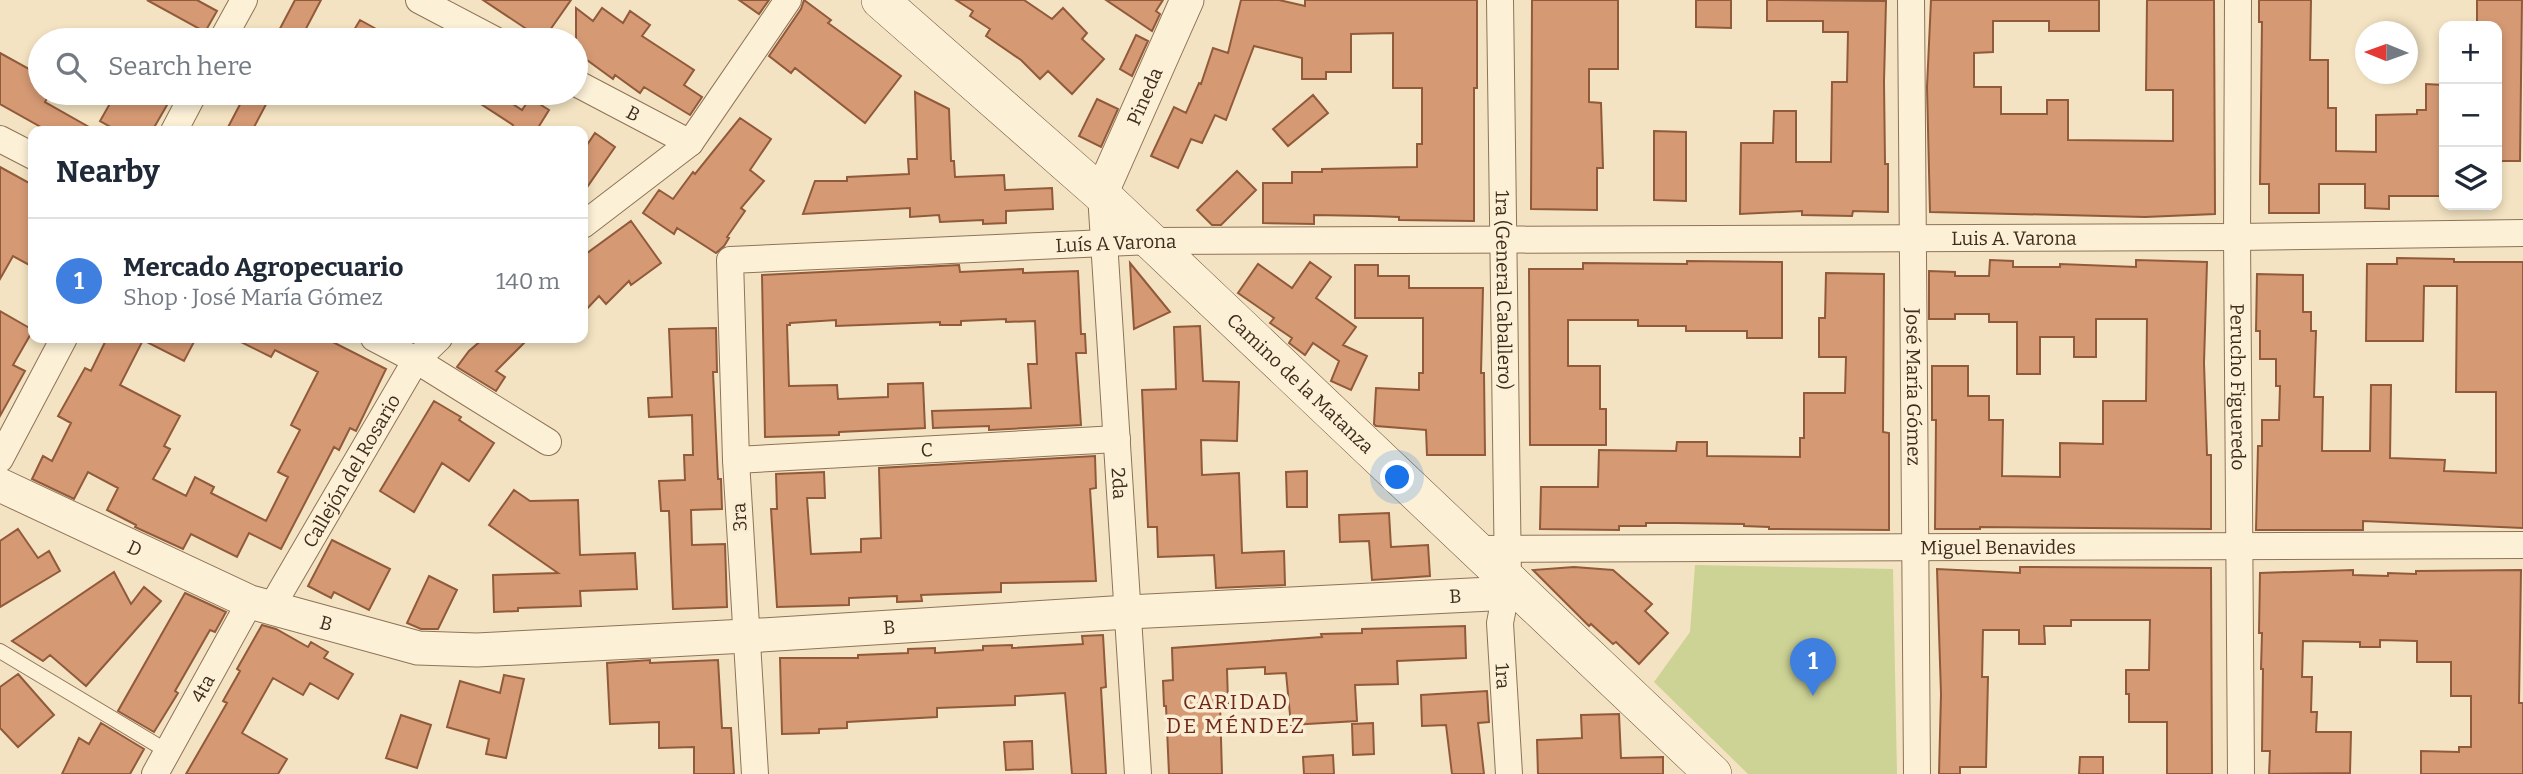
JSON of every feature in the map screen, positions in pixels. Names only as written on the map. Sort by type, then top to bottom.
[{"type":"main road","name":"Camino de la Matanza","points":[[880,0],[1101,194],[1497,559],[1713,774]]},
{"type":"street","points":[[229,28],[244,0]]},
{"type":"street","points":[[419,0],[472,28]]},
{"type":"street","points":[[588,221],[690,143],[788,0]]},
{"type":"street","name":"Pineda","points":[[1101,194],[1187,0]]},
{"type":"street","name":"1ra (General Caballero)","points":[[1497,559],[1504,240],[1500,0]]},
{"type":"street","name":"José María Gómez","points":[[1911,0],[1917,774]]},
{"type":"street","name":"Perucho Figueredo","points":[[2238,0],[2241,774]]},
{"type":"street","name":"B","points":[[588,89],[690,143]]},
{"type":"street","points":[[177,126],[188,105]]},
{"type":"street","points":[[0,139],[28,153]]},
{"type":"street","name":"2da","points":[[1101,194],[1138,774]]},
{"type":"street","name":"Luis A. Varona","points":[[1504,240],[2523,233]]},
{"type":"street","name":"Luís A Varona","points":[[730,260],[1104,242],[1504,240]]},
{"type":"street","name":"3ra","points":[[730,260],[736,460],[755,774]]},
{"type":"street","points":[[0,459],[61,343]]},
{"type":"street","points":[[384,343],[416,360],[548,442]]},
{"type":"street","name":"Callejón del Rosario","points":[[260,605],[416,360],[434,343]]},
{"type":"street","name":"C","points":[[736,460],[1117,439]]},
{"type":"street","name":"D","points":[[0,485],[260,605]]},
{"type":"street","name":"Miguel Benavides","points":[[1497,559],[1915,547],[2523,545]]},
{"type":"street","name":"B","points":[[260,605],[418,648],[477,650],[1490,594],[1497,559]]},
{"type":"street","name":"1ra","points":[[1497,559],[1509,774]]},
{"type":"street","name":"4ta","points":[[161,763],[260,605]]},
{"type":"lane","points":[[0,651],[161,763]]},
{"type":"green space","points":[[1695,565],[1893,569],[1897,774],[1748,774],[1654,682],[1690,632]]},
{"type":"building","points":[[147,0],[197,0],[217,11],[207,28],[198,28]]},
{"type":"building","points":[[295,0],[321,0],[306,28],[280,28]]},
{"type":"building","points":[[483,0],[571,0],[551,28],[525,28]]},
{"type":"building","points":[[739,0],[769,0],[759,14]]},
{"type":"building","points":[[804,0],[831,20],[828,23],[901,76],[865,123],[795,68],[791,73],[769,56],[801,9]]},
{"type":"building","points":[[956,0],[1024,0],[1052,19],[1063,8],[1087,33],[1082,39],[1104,59],[1072,94],[1048,71],[1040,79],[1021,60],[986,36],[990,29],[970,16],[973,11]]},
{"type":"building","points":[[1106,0],[1163,0],[1156,11],[1160,14],[1152,31]]},
{"type":"building","points":[[1241,0],[1279,0],[1305,6],[1305,0],[1477,0],[1474,221],[1314,215],[1314,224],[1263,223],[1263,183],[1292,183],[1292,172],[1417,167],[1417,144],[1422,144],[1422,88],[1393,88],[1393,33],[1351,34],[1351,72],[1326,72],[1326,79],[1302,79],[1302,58],[1254,46],[1226,120],[1215,115],[1202,143],[1191,139],[1178,168],[1151,156],[1174,107],[1186,113],[1199,83],[1201,84],[1213,48],[1228,53]]},
{"type":"building","points":[[1532,0],[1618,0],[1618,69],[1589,69],[1589,102],[1601,103],[1603,168],[1597,168],[1597,210],[1531,209]]},
{"type":"building","points":[[1696,0],[1731,0],[1731,28],[1696,27]]},
{"type":"building","points":[[1767,0],[1886,1],[1884,82],[1888,212],[1853,211],[1852,216],[1802,215],[1802,211],[1740,214],[1741,143],[1773,143],[1774,111],[1796,111],[1796,162],[1831,162],[1832,82],[1847,82],[1848,32],[1823,32],[1823,21],[1767,21]]},
{"type":"building","points":[[1931,0],[2099,0],[2099,31],[2049,31],[2049,21],[1993,21],[1993,52],[1974,53],[1974,87],[2001,87],[2001,114],[2047,114],[2047,100],[2068,100],[2068,140],[2173,141],[2173,90],[2146,90],[2147,0],[2214,0],[2215,214],[2145,217],[1930,212],[1927,87]]},
{"type":"building","points":[[2259,0],[2311,0],[2310,60],[2328,60],[2328,108],[2336,108],[2336,151],[2376,152],[2376,115],[2417,114],[2417,110],[2426,110],[2426,84],[2439,85],[2439,196],[2389,196],[2389,209],[2365,208],[2365,184],[2319,184],[2319,213],[2269,213],[2269,184],[2260,184],[2262,22],[2259,22]]},
{"type":"building","points":[[2477,0],[2522,0],[2520,161],[2502,161],[2502,21],[2477,21]]},
{"type":"building","points":[[576,8],[593,21],[602,8],[623,23],[630,11],[650,25],[642,36],[694,70],[684,85],[702,97],[690,115],[644,87],[640,93],[615,75],[613,79],[588,61],[588,28],[576,28]]},
{"type":"building","points":[[360,20],[374,28],[355,28]]},
{"type":"building","points":[[1136,35],[1148,41],[1132,76],[1120,69]]},
{"type":"building","points":[[0,53],[28,68],[28,105],[50,105],[87,126],[39,126],[0,104]]},
{"type":"building","points":[[915,92],[949,109],[951,161],[954,161],[955,177],[1004,175],[1005,190],[1052,188],[1053,209],[1006,211],[1006,223],[983,224],[983,220],[940,222],[939,215],[910,217],[910,208],[803,214],[815,181],[847,181],[847,177],[909,174],[908,159],[917,159]]},
{"type":"building","points":[[1313,95],[1328,113],[1288,146],[1273,129]]},
{"type":"building","points":[[1097,99],[1118,109],[1101,147],[1079,136]]},
{"type":"building","points":[[109,105],[167,105],[155,126],[109,126],[100,121]]},
{"type":"building","points":[[240,105],[266,105],[255,126],[229,126]]},
{"type":"building","points":[[482,105],[514,105],[522,110],[525,105],[541,105],[549,110],[539,126],[513,125]]},
{"type":"building","points":[[740,118],[771,139],[750,170],[764,181],[741,208],[745,211],[724,246],[716,253],[677,228],[674,234],[643,213],[659,190],[673,199]]},
{"type":"building","points":[[1654,131],[1686,132],[1686,201],[1654,200]]},
{"type":"building","points":[[595,133],[615,147],[588,186],[588,144]]},
{"type":"building","points":[[0,167],[28,182],[28,264],[13,256],[0,279]]},
{"type":"building","points":[[1237,171],[1256,190],[1221,225],[1212,225],[1197,210]]},
{"type":"building","points":[[631,221],[661,263],[631,285],[629,281],[606,304],[599,296],[588,308],[588,252]]},
{"type":"building","points":[[2397,258],[2454,259],[2454,262],[2523,262],[2523,528],[2363,521],[2363,530],[2256,530],[2258,446],[2262,446],[2262,420],[2279,420],[2280,386],[2276,386],[2276,359],[2260,359],[2260,331],[2256,331],[2257,274],[2303,275],[2303,312],[2311,312],[2311,331],[2316,331],[2314,397],[2323,397],[2322,451],[2370,451],[2371,385],[2391,385],[2390,458],[2445,460],[2444,471],[2496,473],[2496,392],[2456,392],[2457,286],[2424,286],[2423,341],[2366,341],[2367,264],[2397,264]]},
{"type":"building","points":[[1990,260],[2013,261],[2013,267],[2060,267],[2060,264],[2136,267],[2136,260],[2207,262],[2204,363],[2207,455],[2211,455],[2211,529],[1935,529],[1936,420],[1932,420],[1932,366],[1968,366],[1968,396],[1989,396],[1989,420],[2003,420],[2002,476],[2060,477],[2060,443],[2103,444],[2103,401],[2146,401],[2147,319],[2096,319],[2096,357],[2074,357],[2074,337],[2040,337],[2040,374],[2017,374],[2017,322],[1989,322],[1989,314],[1955,314],[1955,319],[1929,319],[1929,271],[1955,272],[1955,276],[1989,276]]},
{"type":"building","points":[[1687,261],[1782,262],[1782,338],[1747,338],[1747,331],[1686,331],[1686,326],[1638,326],[1638,320],[1568,320],[1568,366],[1600,366],[1600,409],[1606,409],[1606,445],[1530,445],[1529,269],[1583,269],[1583,263],[1687,264]]},
{"type":"building","points":[[1310,262],[1331,277],[1316,298],[1356,327],[1343,345],[1367,356],[1351,390],[1331,381],[1339,361],[1313,343],[1305,355],[1289,343],[1292,338],[1270,323],[1274,318],[1238,293],[1258,264],[1292,288]]},
{"type":"building","points":[[1130,263],[1170,312],[1134,329]]},
{"type":"building","points":[[959,265],[960,272],[1023,269],[1023,273],[1078,271],[1081,334],[1085,334],[1086,353],[1076,353],[1081,425],[989,430],[989,426],[933,428],[932,411],[1031,408],[1028,364],[1037,364],[1035,321],[1006,322],[1006,319],[961,321],[961,325],[940,325],[940,322],[836,326],[836,320],[787,325],[789,386],[837,385],[838,399],[888,397],[888,384],[923,383],[925,428],[839,432],[839,435],[765,437],[762,275]]},
{"type":"building","points":[[1355,265],[1378,265],[1378,276],[1409,276],[1409,288],[1483,288],[1481,373],[1484,373],[1485,455],[1427,455],[1426,430],[1374,424],[1376,388],[1419,390],[1419,373],[1423,373],[1423,318],[1355,318]]},
{"type":"building","points":[[1826,273],[1884,274],[1883,432],[1889,433],[1889,530],[1769,529],[1744,524],[1676,523],[1619,526],[1619,530],[1540,529],[1541,487],[1598,487],[1599,450],[1676,451],[1677,442],[1707,442],[1707,456],[1800,457],[1800,438],[1804,438],[1804,393],[1845,393],[1846,357],[1819,357],[1819,318],[1825,318]]},
{"type":"building","points":[[0,311],[28,327],[28,339],[13,365],[25,371],[0,416]]},
{"type":"building","points":[[1200,326],[1203,381],[1239,382],[1237,441],[1201,440],[1202,475],[1239,473],[1242,553],[1284,551],[1285,585],[1216,588],[1214,555],[1158,557],[1157,527],[1148,527],[1142,390],[1176,389],[1174,327]]},
{"type":"building","points":[[716,328],[717,372],[713,372],[722,509],[691,510],[692,545],[725,544],[727,607],[673,609],[669,511],[661,511],[659,481],[685,480],[684,455],[693,455],[692,415],[649,417],[648,398],[672,397],[669,329]]},
{"type":"building","points":[[105,343],[141,343],[120,385],[180,416],[164,446],[170,449],[153,479],[186,496],[195,477],[214,487],[211,493],[266,521],[288,477],[278,472],[300,430],[291,425],[318,372],[275,350],[271,357],[243,343],[335,343],[386,369],[356,431],[350,428],[339,450],[334,447],[281,549],[249,533],[237,557],[191,534],[183,549],[135,527],[136,525],[107,510],[118,488],[88,472],[74,499],[32,479],[43,456],[52,461],[71,423],[58,416],[85,368],[91,371]]},
{"type":"building","points":[[149,343],[193,343],[184,361]]},
{"type":"building","points":[[478,343],[524,343],[496,371],[505,377],[496,391],[457,367]]},
{"type":"building","points":[[434,401],[461,417],[459,420],[494,443],[469,481],[442,463],[414,512],[380,491]]},
{"type":"building","points":[[1095,456],[1096,488],[1090,489],[1096,581],[1001,583],[1001,592],[921,595],[922,601],[897,602],[897,596],[849,598],[849,605],[777,607],[771,509],[777,509],[776,474],[824,472],[825,498],[807,498],[811,554],[861,552],[861,539],[881,538],[879,468]]},
{"type":"building","points":[[1307,471],[1307,507],[1287,507],[1286,472]]},
{"type":"building","points":[[514,490],[530,501],[578,500],[580,555],[635,553],[637,589],[580,591],[581,606],[518,608],[518,611],[494,612],[493,575],[558,573],[489,525]]},
{"type":"building","points":[[1389,513],[1391,547],[1428,545],[1430,576],[1372,580],[1369,541],[1340,542],[1339,515]]},
{"type":"building","points":[[18,529],[38,558],[49,551],[60,571],[0,607],[0,541]]},
{"type":"building","points":[[332,540],[390,569],[369,610],[334,592],[331,598],[308,586]]},
{"type":"building","points":[[1574,567],[1613,570],[1652,604],[1645,611],[1668,633],[1639,664],[1616,642],[1613,644],[1591,624],[1589,626],[1533,570]]},
{"type":"building","points":[[2020,567],[2211,568],[2212,774],[2167,774],[2167,722],[2129,722],[2126,670],[2149,670],[2150,620],[2071,620],[2071,626],[2044,626],[2045,644],[2019,644],[2019,630],[1983,630],[1982,677],[1988,677],[1986,767],[1960,767],[1960,774],[1939,774],[1941,694],[1937,569],[2020,573]]},
{"type":"building","points":[[2353,570],[2353,575],[2388,576],[2388,573],[2416,574],[2416,571],[2521,570],[2519,703],[2523,703],[2523,774],[2421,774],[2421,751],[2459,752],[2459,747],[2471,747],[2471,696],[2451,696],[2451,662],[2417,662],[2417,641],[2380,640],[2380,647],[2360,647],[2360,642],[2303,641],[2302,677],[2312,677],[2311,712],[2317,712],[2316,732],[2351,732],[2350,773],[2269,774],[2270,751],[2262,751],[2260,573]]},
{"type":"building","points":[[114,572],[131,604],[144,587],[161,601],[86,686],[50,655],[43,661],[12,641]]},
{"type":"building","points":[[429,576],[457,590],[438,629],[421,629],[407,623]]},
{"type":"building","points":[[185,593],[226,612],[215,632],[210,630],[175,691],[178,693],[154,732],[118,711]]},
{"type":"building","points":[[262,625],[276,629],[308,647],[311,642],[328,652],[324,658],[353,674],[338,699],[310,683],[303,695],[273,678],[242,733],[287,759],[278,774],[186,774],[227,703],[223,701],[240,671],[237,669]]},
{"type":"building","points":[[1465,626],[1466,658],[1397,661],[1398,684],[1355,685],[1357,721],[1291,725],[1286,673],[1265,674],[1265,667],[1227,669],[1228,703],[1220,703],[1222,774],[1169,774],[1163,681],[1173,680],[1172,648],[1322,637],[1321,634],[1362,633],[1362,629]]},
{"type":"building","points":[[1103,635],[1106,687],[1101,688],[1106,774],[1072,774],[1065,693],[1015,696],[1015,705],[937,708],[937,717],[847,722],[847,728],[819,729],[819,733],[782,734],[780,658],[858,658],[858,655],[908,653],[908,649],[935,648],[935,653],[983,650],[983,646],[1012,645],[1012,648],[1083,644],[1082,636]]},
{"type":"building","points":[[650,660],[650,663],[718,660],[722,728],[731,728],[734,774],[694,774],[694,747],[659,748],[659,722],[610,724],[607,663]]},
{"type":"building","points":[[18,674],[54,715],[18,747],[0,728],[0,687]]},
{"type":"building","points":[[504,675],[524,679],[506,758],[486,754],[489,739],[447,727],[460,681],[500,693]]},
{"type":"building","points":[[1487,691],[1489,722],[1478,723],[1484,774],[1452,774],[1446,725],[1422,726],[1421,695]]},
{"type":"building","points":[[1619,714],[1621,758],[1663,757],[1663,774],[1538,774],[1537,740],[1582,738],[1581,715]]},
{"type":"building","points":[[401,715],[431,725],[417,768],[386,758]]},
{"type":"building","points":[[101,723],[144,749],[130,774],[62,774],[79,738],[89,744]]},
{"type":"building","points":[[1373,723],[1374,754],[1353,755],[1352,724]]},
{"type":"building","points":[[1032,741],[1033,769],[1006,770],[1004,742]]},
{"type":"building","points":[[1333,755],[1334,774],[1304,774],[1303,757]]},
{"type":"building","points":[[2080,757],[2103,757],[2103,774],[2079,774]]},
{"type":"place","name":"Mercado Agropecuario","points":[[1813,696]]},
{"type":"district","name":"CARIDAD DE MÉNDEZ","points":[[1236,714]]}]
